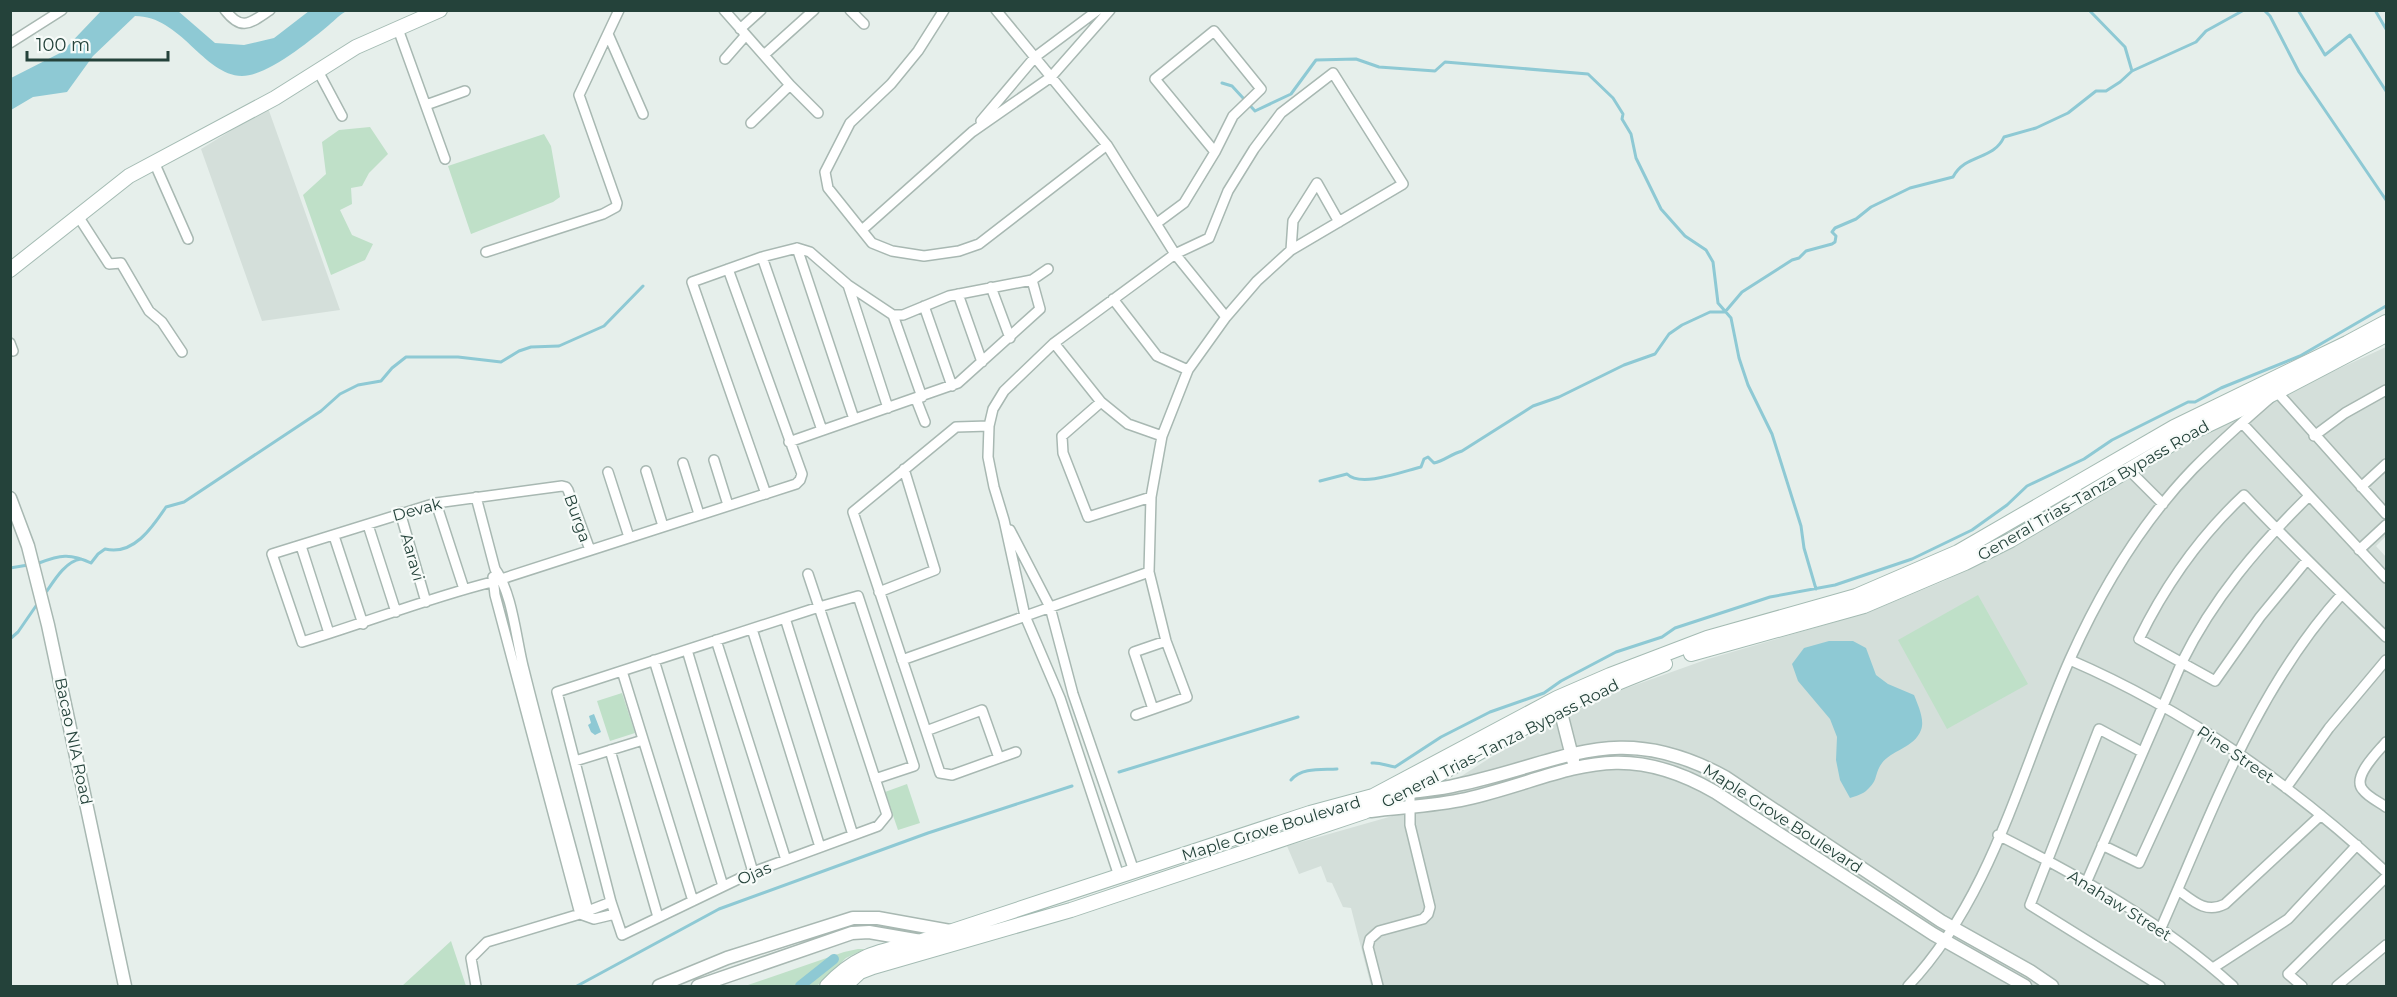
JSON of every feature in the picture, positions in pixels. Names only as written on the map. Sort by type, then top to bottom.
[{"type":"main road","points":[[10,270],[129,176],[274,98],[356,47],[440,10]]},
{"type":"main road","name":"General Trias–Tanza Bypass Road","points":[[1373,796],[1557,698],[1610,675],[1707,639],[1856,596],[1958,552],[2174,427],[2386,322]]},
{"type":"main road","name":"General Trias–Tanza Bypass Road","points":[[1364,812],[1410,799],[1560,709],[1618,682],[1701,650],[1864,606],[1965,563],[2011,540],[2188,434],[2277,392],[2386,335]]},
{"type":"main road","name":"Maple Grove Boulevard","points":[[951,937],[1119,876],[1310,813],[1373,796]]},
{"type":"main road","name":"Maple Grove Boulevard","points":[[951,937],[1071,910],[1364,812]]},
{"type":"main road","points":[[827,987],[843,970],[858,960],[922,941],[951,937]]},
{"type":"main road","points":[[845,987],[867,968],[951,937]]},
{"type":"street","points":[[10,43],[62,10]]},
{"type":"street","points":[[225,10],[237,23],[243,24],[255,20],[270,10]]},
{"type":"street","points":[[486,252],[603,214],[616,207],[579,95],[620,10]]},
{"type":"street","points":[[724,10],[790,85],[818,113]]},
{"type":"street","points":[[725,59],[761,10]]},
{"type":"street","points":[[764,55],[814,10]]},
{"type":"street","points":[[850,10],[864,24]]},
{"type":"street","points":[[944,10],[918,51],[891,84],[850,123],[825,172],[828,188],[872,243],[892,251],[924,256],[959,251],[979,244],[1107,145]]},
{"type":"street","points":[[996,10],[1107,145],[1175,254],[1227,317]]},
{"type":"street","points":[[972,132],[1035,57],[1098,10]]},
{"type":"street","points":[[862,230],[972,132],[1051,77],[1110,10]]},
{"type":"street","points":[[398,29],[445,159]]},
{"type":"street","points":[[1157,224],[1184,203],[1215,152],[1233,116],[1261,89],[1214,31],[1155,79],[1215,152]]},
{"type":"street","points":[[608,34],[644,114]]},
{"type":"street","points":[[318,71],[342,117]]},
{"type":"street","points":[[1119,876],[1060,698],[1025,616],[990,467],[989,426],[993,409],[1004,391],[1054,343],[1175,254],[1209,237],[1228,191],[1274,122],[1281,113],[1333,73],[1403,184],[1291,250],[1257,281],[1188,370],[1162,436],[1150,496],[1149,572],[1166,641],[1187,697],[1136,715]]},
{"type":"street","points":[[752,123],[790,85]]},
{"type":"street","points":[[426,105],[465,92]]},
{"type":"street","points":[[154,162],[188,239]]},
{"type":"street","points":[[1291,250],[1293,221],[1317,183],[1339,222]]},
{"type":"street","points":[[78,216],[109,264],[121,263],[149,310],[162,322],[183,352]]},
{"type":"street","points":[[797,248],[854,419]]},
{"type":"street","points":[[766,494],[692,282],[762,257],[797,248],[810,252],[848,285],[893,315],[903,315],[958,294],[1032,280],[1048,269]]},
{"type":"street","points":[[762,257],[822,430]]},
{"type":"street","points":[[301,546],[329,633],[766,494],[800,480],[802,474],[728,269]]},
{"type":"street","points":[[789,442],[952,386],[1010,338],[1040,309],[1032,280]]},
{"type":"street","points":[[848,285],[888,408]]},
{"type":"street","points":[[991,287],[1010,338]]},
{"type":"street","points":[[958,294],[982,362]]},
{"type":"street","points":[[1113,299],[1156,356],[1188,370]]},
{"type":"street","points":[[924,306],[952,386]]},
{"type":"street","points":[[893,315],[925,422]]},
{"type":"street","points":[[1054,343],[1101,402],[1128,424],[1162,436]]},
{"type":"street","points":[[2314,436],[2344,414],[2386,390]]},
{"type":"street","points":[[1908,987],[1930,963],[1945,941],[1980,879],[2070,660],[2113,574],[2163,504],[2192,471],[2277,392],[2386,514]]},
{"type":"street","points":[[1101,402],[1062,436],[1063,453],[1088,517],[1150,496]]},
{"type":"street","points":[[2242,423],[2308,497],[2386,578]]},
{"type":"street","points":[[989,426],[956,427],[853,512],[940,773],[952,776],[1016,752]]},
{"type":"street","points":[[714,460],[728,506]]},
{"type":"street","points":[[683,463],[699,514]]},
{"type":"street","points":[[2361,487],[2386,464]]},
{"type":"street","points":[[879,592],[935,570],[904,469]]},
{"type":"street","points":[[2128,469],[2163,504]]},
{"type":"street","points":[[646,471],[663,526]]},
{"type":"street","points":[[608,472],[629,537]]},
{"type":"street","name":"Devak","points":[[329,633],[302,642],[272,554],[368,525],[400,512],[436,503],[566,487]]},
{"type":"street","name":"Burga","points":[[566,487],[590,550]]},
{"type":"street","points":[[2307,560],[2260,616],[2215,681],[2139,639],[2174,578],[2216,525],[2244,495],[2386,637]]},
{"type":"street","points":[[476,497],[523,668],[584,912],[594,919],[615,914],[610,902],[557,692],[819,607],[858,596],[914,765],[875,779],[819,607],[808,574]]},
{"type":"street","points":[[2086,883],[2142,752],[2199,628],[2276,529],[2308,497]]},
{"type":"street","name":"Bacao NIA Road","points":[[10,498],[28,546],[48,625],[125,987]]},
{"type":"street","points":[[436,503],[464,589]]},
{"type":"street","name":"Aaravi","points":[[400,512],[426,602]]},
{"type":"street","points":[[1004,520],[1050,607],[1073,694],[1134,871]]},
{"type":"street","points":[[368,525],[396,612]]},
{"type":"street","points":[[2360,549],[2386,525]]},
{"type":"street","points":[[334,536],[363,624]]},
{"type":"street","points":[[902,660],[1149,572]]},
{"type":"street","points":[[2160,930],[2255,718],[2295,652],[2319,620],[2343,594]]},
{"type":"street","points":[[785,618],[853,835]]},
{"type":"street","points":[[752,629],[820,847]]},
{"type":"street","points":[[716,640],[786,860]]},
{"type":"street","points":[[1153,709],[1134,652],[1166,641]]},
{"type":"street","points":[[687,650],[753,872]]},
{"type":"street","points":[[654,660],[723,886]]},
{"type":"street","name":"Pine Street","points":[[2070,660],[2162,707],[2238,754],[2321,815],[2386,872]]},
{"type":"street","points":[[2286,788],[2329,728],[2386,660]]},
{"type":"street","points":[[622,671],[693,901]]},
{"type":"street","points":[[1060,698],[1073,694]]},
{"type":"street","points":[[1560,709],[1575,767]]},
{"type":"street","points":[[926,731],[982,710],[999,758]]},
{"type":"street","points":[[2142,752],[2099,729],[2030,905],[2160,987]]},
{"type":"street","points":[[2102,845],[2139,863],[2200,730]]},
{"type":"street","points":[[576,761],[643,740]]},
{"type":"street","points":[[2386,742],[2359,776],[2363,790],[2386,807]]},
{"type":"street","name":"Maple Grove Boulevard","points":[[1410,799],[1572,753],[1598,749],[1636,748],[1673,754],[1707,767],[1953,928],[2030,971],[2052,987]]},
{"type":"street","points":[[610,750],[658,917]]},
{"type":"street","name":"Maple Grove Boulevard","points":[[1373,796],[1465,799],[1575,767],[1603,763],[1638,763],[1672,771],[1715,792],[1945,941],[2025,987]]},
{"type":"street","name":"Ojas","points":[[615,914],[622,935],[753,872],[878,826],[887,815],[875,779]]},
{"type":"street","points":[[1378,987],[1368,947],[1372,935],[1418,921],[1427,916],[1430,910],[1428,893],[1410,825],[1410,799]]},
{"type":"street","points":[[2178,890],[2202,907],[2217,908],[2225,904],[2321,815]]},
{"type":"street","name":"Anahaw Street","points":[[1998,836],[2048,860],[2160,930],[2213,968],[2233,987]]},
{"type":"street","points":[[2213,968],[2288,919],[2357,845]]},
{"type":"street","points":[[2302,987],[2288,974],[2386,877]]},
{"type":"street","points":[[476,987],[471,958],[487,942],[610,902]]},
{"type":"street","name":"Maple Grove Boulevard","points":[[659,987],[727,958],[853,918],[878,918],[951,937]]},
{"type":"street","points":[[698,987],[852,933],[869,932],[922,941]]},
{"type":"street","points":[[2337,987],[2386,945]]},
{"type":"shaded area","points":[[268,108],[340,310],[262,321],[201,149]]},
{"type":"shaded area","points":[[2386,347],[2386,536],[2376,546],[2386,557],[2386,986],[1371,986],[1351,908],[1343,907],[1332,883],[1327,882],[1321,866],[1299,874],[1287,846],[1403,813],[1493,756],[1577,710],[1624,689],[1708,659],[1869,612],[1944,581],[1985,561],[2050,524],[2191,439]]},
{"type":"green space","points":[[370,127],[388,154],[369,173],[362,186],[351,188],[352,204],[340,210],[352,235],[373,244],[365,260],[331,275],[303,195],[326,174],[322,142],[339,130]]},
{"type":"green space","points":[[544,134],[551,146],[560,197],[553,202],[471,234],[448,166]]},
{"type":"green space","points":[[1978,595],[2028,684],[1947,729],[1898,640]]},
{"type":"green space","points":[[622,693],[635,733],[610,741],[597,701]]},
{"type":"green space","points":[[907,784],[920,823],[898,830],[885,792]]},
{"type":"green space","points":[[451,941],[466,986],[402,986]]},
{"type":"green space","points":[[865,949],[846,958],[817,986],[745,986],[844,952]]},
{"type":"water","points":[[102,10],[178,11],[215,43],[244,45],[274,38],[309,11],[347,11],[276,64],[242,76],[228,73],[215,66],[166,25],[135,16],[93,56],[67,92],[33,97],[11,110],[11,78],[62,52]]},
{"type":"water","points":[[1829,641],[1853,641],[1866,648],[1876,675],[1888,684],[1914,695],[1922,717],[1922,726],[1918,736],[1884,761],[1873,784],[1867,790],[1850,798],[1840,780],[1836,760],[1837,737],[1830,719],[1798,681],[1792,664],[1804,648]]},
{"type":"water","points":[[594,714],[601,732],[595,735],[588,725],[591,723],[589,716]]},
{"type":"waterway","points":[[2089,10],[2125,47],[2132,71]]},
{"type":"waterway","points":[[1320,481],[1347,474],[1362,479],[1383,477],[1421,467],[1424,459],[1428,457],[1434,463],[1438,462],[1462,451],[1533,406],[1559,397],[1624,365],[1655,354],[1669,334],[1682,325],[1710,312],[1725,312],[1742,292],[1792,260],[1799,258],[1806,251],[1835,242],[1836,236],[1832,232],[1835,228],[1856,219],[1871,207],[1910,188],[1953,177],[1965,164],[1993,150],[2004,137],[2036,128],[2068,113],[2096,91],[2106,91],[2132,71],[2196,42],[2206,31],[2244,10]]},
{"type":"waterway","points":[[2264,10],[2270,16],[2299,72],[2386,200]]},
{"type":"waterway","points":[[2298,10],[2325,55],[2350,35],[2386,91]]},
{"type":"waterway","points":[[2375,10],[2386,29]]},
{"type":"waterway","points":[[1222,83],[1232,86],[1255,111],[1291,94],[1316,60],[1356,59],[1379,67],[1435,71],[1445,62],[1588,74],[1613,98],[1623,114],[1622,119],[1631,134],[1636,158],[1661,209],[1685,236],[1706,250],[1713,262],[1718,303],[1731,318],[1739,358],[1748,385],[1772,434],[1801,526],[1804,548],[1816,589]]},
{"type":"waterway","points":[[39,563],[65,556],[91,563],[105,549],[115,550],[133,544],[148,531],[166,507],[184,502],[321,411],[340,394],[358,385],[381,381],[406,357],[458,357],[501,362],[531,347],[559,346],[604,326],[643,286]]},
{"type":"waterway","points":[[1372,763],[1395,767],[1441,737],[1490,712],[1544,693],[1561,681],[1616,652],[1662,637],[1675,628],[1770,597],[1835,585],[1912,559],[1972,530],[2007,505],[2027,486],[2084,459],[2112,440],[2188,402],[2195,402],[2221,388],[2300,356],[2386,306]]},
{"type":"waterway","points":[[47,591],[70,563],[81,559]]},
{"type":"waterway","points":[[10,568],[28,565]]},
{"type":"waterway","points":[[10,639],[18,632],[38,603]]},
{"type":"waterway","points":[[1119,772],[1298,717]]},
{"type":"waterway","points":[[1291,780],[1306,771],[1337,769]]},
{"type":"waterway","points":[[577,986],[719,909],[928,833],[1072,786]]},
{"type":"waterway","points":[[800,986],[834,959]]}]
